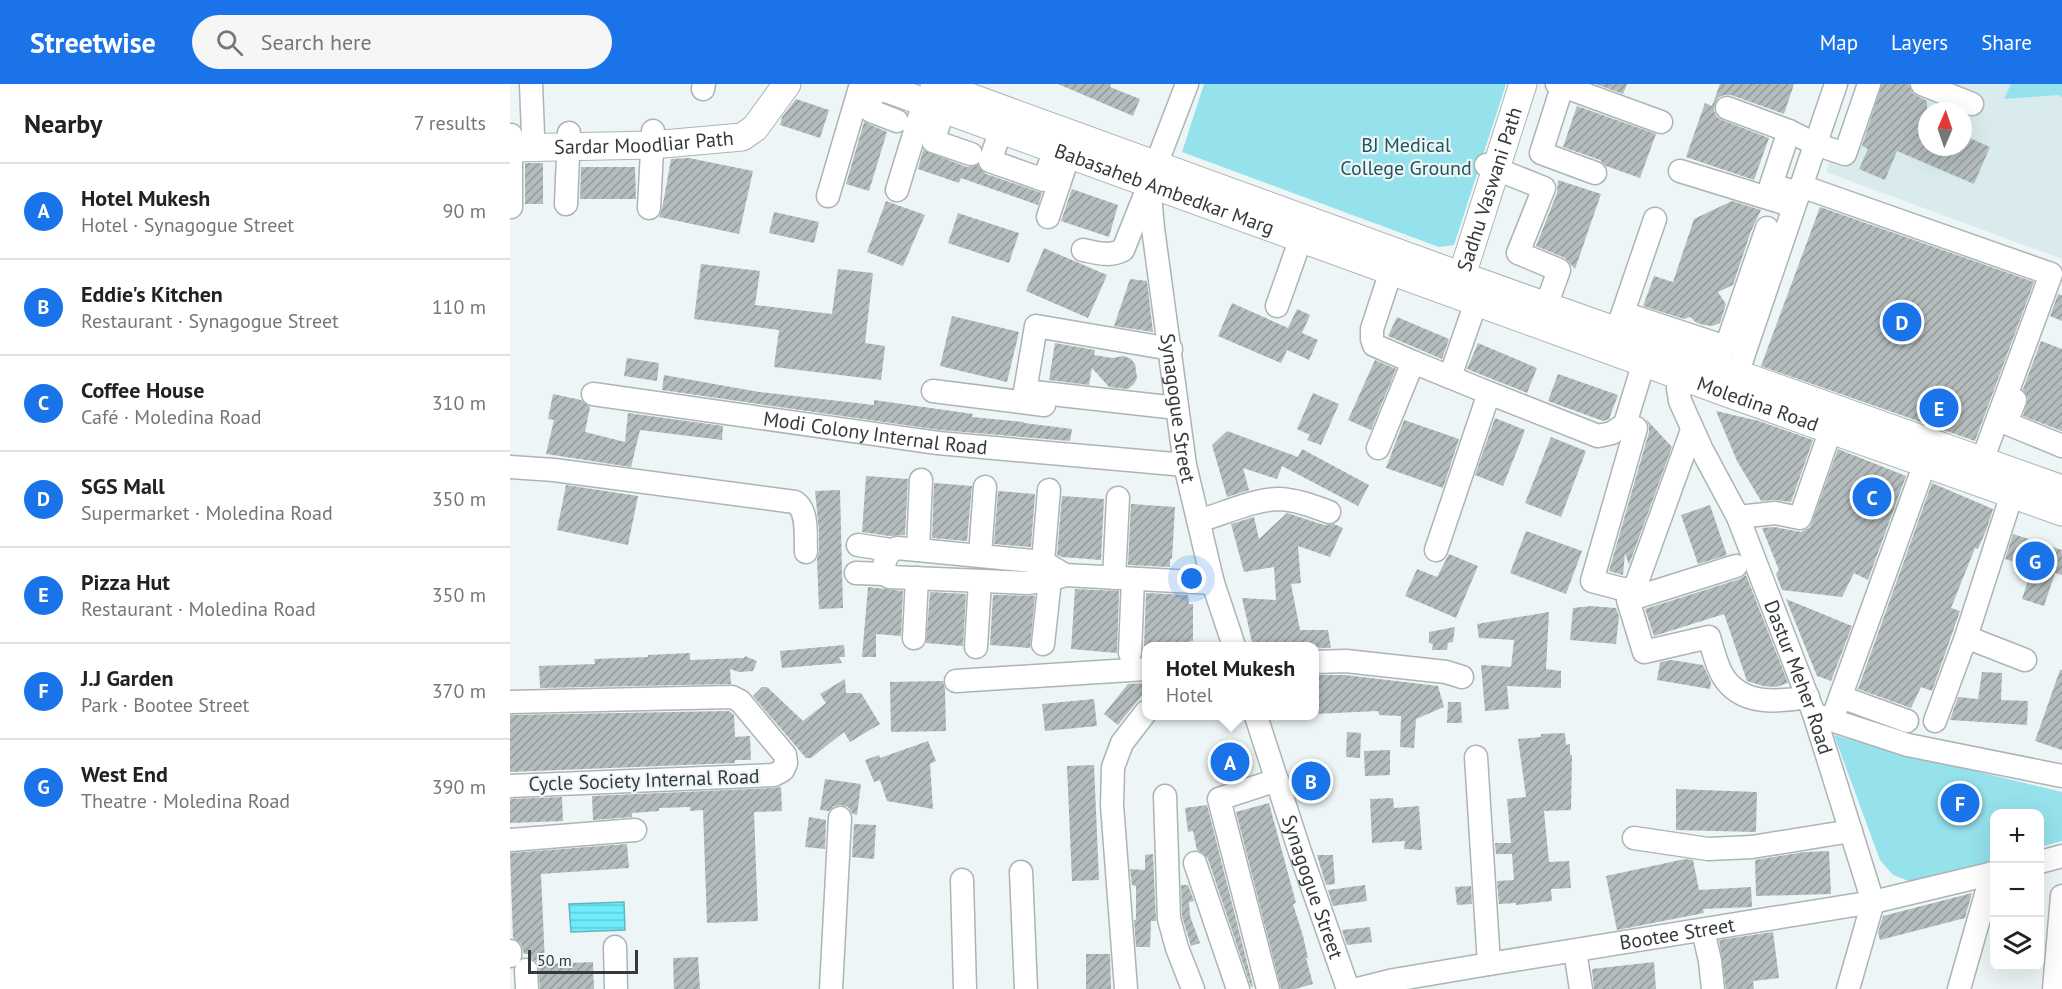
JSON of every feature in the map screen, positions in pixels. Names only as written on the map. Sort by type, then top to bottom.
[{"type":"main road","name":"Sardar Moodliar Path","points":[[652,138],[734,125],[751,112],[770,84]]},
{"type":"main road","name":"Sardar Moodliar Path","points":[[515,140],[742,137],[755,128],[787,84]]},
{"type":"main road","name":"Babasaheb Ambedkar Marg","points":[[871,84],[935,93],[1458,287]]},
{"type":"main road","name":"Sadhu Vaswani Path","points":[[1458,287],[1513,84]]},
{"type":"main road","name":"Sadhu Vaswani Path","points":[[1491,167],[1522,84]]},
{"type":"main road","name":"Babasaheb Ambedkar Marg","points":[[935,93],[1001,129],[1062,152],[1152,174],[1301,238],[1391,271],[1458,287]]},
{"type":"main road","name":"Moledina Road","points":[[1458,287],[1620,322],[1734,384],[1831,429],[2062,512]]},
{"type":"main road","name":"Moledina Road","points":[[1458,287],[1682,376],[1734,384],[1982,461],[2062,489]]},
{"type":"street","points":[[511,207],[515,140],[531,84]]},
{"type":"street","points":[[871,84],[871,111],[897,121]]},
{"type":"street","points":[[828,196],[871,84]]},
{"type":"street","points":[[1083,250],[1104,255],[1123,250],[1186,84]]},
{"type":"street","points":[[1734,384],[1836,84]]},
{"type":"street","points":[[1727,108],[1845,154],[1869,84]]},
{"type":"street","points":[[1922,84],[1967,102]]},
{"type":"street","points":[[1595,174],[1541,153],[1561,85],[1661,122]]},
{"type":"street","points":[[935,93],[933,141],[971,154]]},
{"type":"street","points":[[897,190],[935,93]]},
{"type":"street","points":[[1789,131],[1771,185],[2051,274],[1982,461]]},
{"type":"street","points":[[649,207],[652,138]]},
{"type":"street","points":[[566,204],[569,140]]},
{"type":"street","points":[[1048,217],[1062,152]]},
{"type":"street","points":[[1491,167],[1544,188],[1518,253],[1559,270],[1546,306]]},
{"type":"street","points":[[1680,171],[1798,195]]},
{"type":"street","name":"Synagogue Street","points":[[1152,174],[1153,228],[1185,465],[1213,583],[1233,642]]},
{"type":"street","points":[[1655,219],[1620,322],[1726,347],[1767,228]]},
{"type":"street","points":[[1277,306],[1301,238]]},
{"type":"street","points":[[1391,271],[1372,329],[1374,345],[1598,436],[1605,436],[1625,424],[1644,362]]},
{"type":"street","points":[[1450,377],[1458,287]]},
{"type":"street","points":[[2058,288],[2006,423],[2062,446]]},
{"type":"street","points":[[1171,349],[1035,326],[1025,391],[1178,415]]},
{"type":"street","points":[[1378,448],[1413,362]]},
{"type":"street","name":"Dastur Meher Road","points":[[1682,376],[1678,388],[1680,401],[1692,430],[1738,517],[1818,711],[1851,831],[1874,902]]},
{"type":"street","points":[[933,392],[1178,415]]},
{"type":"street","points":[[1436,550],[1489,393]]},
{"type":"street","name":"Modi Colony Internal Road","points":[[593,394],[938,443],[1185,465]]},
{"type":"street","points":[[1636,428],[1592,581],[1626,590],[1636,585],[1692,430]]},
{"type":"street","points":[[1738,517],[1776,513],[1800,518],[1831,429]]},
{"type":"street","points":[[1818,711],[1841,697],[1925,463]]},
{"type":"street","points":[[510,467],[554,470],[795,502],[801,506],[804,514],[806,552]]},
{"type":"street","points":[[918,550],[921,480]]},
{"type":"street","points":[[980,555],[985,487]]},
{"type":"street","points":[[1043,644],[1053,572],[1049,490]]},
{"type":"street","points":[[1935,721],[1966,637],[2012,494]]},
{"type":"street","points":[[956,681],[1138,661],[1124,578],[1118,498]]},
{"type":"street","points":[[1199,521],[1266,500],[1280,499],[1329,512]]},
{"type":"street","points":[[858,545],[891,550],[897,548],[980,555],[1053,572],[1213,583]]},
{"type":"street","points":[[885,574],[888,553],[891,550]]},
{"type":"street","points":[[1736,566],[1628,600],[1644,652],[1709,637],[1722,676],[1732,688],[1749,697],[1761,701],[1784,701],[1818,711],[1908,745],[2062,776]]},
{"type":"street","points":[[856,573],[885,574],[889,577],[1028,583],[1053,572]]},
{"type":"street","points":[[914,638],[917,578]]},
{"type":"street","points":[[976,647],[980,581]]},
{"type":"street","points":[[1966,637],[2025,660]]},
{"type":"street","points":[[1319,662],[1357,663],[1446,672],[1462,677]]},
{"type":"street","name":"Cycle Society Internal Road","points":[[510,702],[732,697],[740,701],[784,755],[786,763],[783,770],[774,775],[510,786]]},
{"type":"street","points":[[1841,697],[1907,721]]},
{"type":"street","points":[[1126,989],[1112,805],[1113,767],[1122,743],[1142,717]]},
{"type":"street","name":"Synagogue Street","points":[[1257,720],[1348,989]]},
{"type":"street","points":[[1476,758],[1489,964]]},
{"type":"street","points":[[1268,989],[1219,799],[1277,780]]},
{"type":"street","points":[[1165,795],[1169,919],[1177,948],[1193,989]]},
{"type":"street","points":[[831,989],[840,818]]},
{"type":"street","points":[[510,840],[635,830]]},
{"type":"street","points":[[1634,838],[1708,849],[1752,847],[1851,831]]},
{"type":"street","points":[[2044,861],[2062,856]]},
{"type":"street","points":[[1195,863],[1238,989]]},
{"type":"street","points":[[1021,872],[1026,989]]},
{"type":"street","name":"Bootee Street","points":[[1358,989],[1394,980],[1874,902],[1990,874]]},
{"type":"street","points":[[962,880],[965,989]]},
{"type":"street","points":[[1959,989],[1990,883]]},
{"type":"street","points":[[2054,989],[2059,956],[2062,896]]},
{"type":"street","points":[[1848,989],[1874,902]]},
{"type":"street","points":[[1703,930],[1713,989]]},
{"type":"street","points":[[615,947],[616,989]]},
{"type":"street","points":[[510,951],[521,972]]},
{"type":"street","points":[[1575,951],[1581,989]]},
{"type":"shaded area","points":[[1858,84],[2062,84],[2062,259],[1826,172]]},
{"type":"shaded area","points":[[624,902],[625,930],[571,932],[569,904]]},
{"type":"green space","name":"BJ Medical College Ground","points":[[1204,84],[1506,84],[1454,245],[1439,247],[1182,152]]},
{"type":"green space","points":[[2011,84],[2062,84],[2062,97],[2058,95],[2004,99]]},
{"type":"green space","points":[[1834,735],[2062,792],[2062,841],[2044,846],[2044,809],[1990,809],[1990,861],[1914,883],[1893,875],[1880,860]]},
{"type":"building","points":[[1058,84],[1111,84],[1110,87],[1140,99],[1133,116]]},
{"type":"building","points":[[1596,84],[1627,84],[1623,94]]},
{"type":"building","points":[[1720,84],[1794,84],[1784,114],[1731,95],[1719,97],[1715,103],[1714,111],[1717,117],[1769,138],[1754,180],[1686,157],[1705,103],[1712,106]]},
{"type":"building","points":[[1882,84],[1909,84],[1912,93],[1927,101],[1918,102],[1918,156],[1972,156],[1972,139],[1990,147],[1974,184],[1897,151],[1885,180],[1859,169],[1868,149],[1862,146]]},
{"type":"building","points":[[796,99],[829,110],[820,138],[780,125],[782,117]]},
{"type":"building","points":[[1577,106],[1656,134],[1640,178],[1563,147]]},
{"type":"building","points":[[864,122],[887,132],[869,191],[846,184]]},
{"type":"building","points":[[923,150],[967,167],[978,165],[986,174],[1042,193],[1038,205],[961,178],[959,183],[918,169]]},
{"type":"building","points":[[689,158],[753,171],[739,234],[659,217],[671,159]]},
{"type":"building","points":[[525,163],[543,163],[543,204],[525,204]]},
{"type":"building","points":[[581,167],[635,167],[636,199],[580,199]]},
{"type":"building","points":[[1558,180],[1601,194],[1575,269],[1565,258],[1536,246],[1557,193]]},
{"type":"building","points":[[1072,189],[1118,205],[1109,237],[1061,221]]},
{"type":"building","points":[[886,201],[925,215],[903,266],[867,252]]},
{"type":"building","points":[[1732,201],[1761,210],[1751,231],[1733,285],[1718,292],[1726,304],[1720,323],[1712,326],[1704,325],[1690,317],[1684,319],[1643,306],[1654,276],[1673,282],[1694,219]]},
{"type":"building","points":[[1820,207],[2034,282],[1975,441],[1761,366]]},
{"type":"building","points":[[774,212],[819,222],[814,243],[769,233]]},
{"type":"building","points":[[958,213],[1019,233],[1009,263],[948,243]]},
{"type":"building","points":[[1044,248],[1107,275],[1088,318],[1026,291]]},
{"type":"building","points":[[701,264],[760,271],[755,305],[832,314],[838,269],[873,273],[865,343],[885,346],[881,380],[774,367],[779,330],[694,319]]},
{"type":"building","points":[[1130,279],[1147,281],[1153,332],[1114,326]]},
{"type":"building","points":[[2058,294],[2062,295],[2062,321],[2050,316]]},
{"type":"building","points":[[1232,303],[1288,328],[1297,309],[1310,315],[1302,333],[1318,340],[1309,360],[1287,350],[1281,363],[1218,336]]},
{"type":"building","points":[[952,316],[1019,332],[1007,382],[940,366]]},
{"type":"building","points":[[1397,317],[1449,339],[1442,359],[1388,336]]},
{"type":"building","points":[[2041,341],[2062,349],[2062,431],[2023,416],[2028,399],[2023,389]]},
{"type":"building","points":[[1055,343],[1095,350],[1094,355],[1112,358],[1124,356],[1135,364],[1137,378],[1128,389],[1109,387],[1092,368],[1089,385],[1049,380]]},
{"type":"building","points":[[1478,343],[1537,368],[1527,393],[1467,369]]},
{"type":"building","points":[[627,358],[659,363],[657,381],[624,376]]},
{"type":"building","points":[[1375,360],[1396,369],[1371,430],[1348,420]]},
{"type":"building","points":[[1558,374],[1618,395],[1609,419],[1603,421],[1548,401]]},
{"type":"building","points":[[664,375],[759,392],[874,405],[874,400],[973,414],[972,417],[1072,429],[1070,441],[940,430],[662,390]]},
{"type":"building","points":[[1313,393],[1339,404],[1321,445],[1307,440],[1310,435],[1297,429]]},
{"type":"building","points":[[553,394],[581,400],[590,407],[585,432],[625,442],[628,413],[723,426],[722,440],[640,430],[631,467],[546,454],[554,420],[548,419]]},
{"type":"building","points":[[1716,411],[1759,421],[1813,440],[1791,502],[1761,501],[1737,461]]},
{"type":"building","points":[[1495,418],[1525,430],[1503,486],[1475,475]]},
{"type":"building","points":[[1646,419],[1672,447],[1629,565],[1625,553],[1623,575],[1609,571],[1649,432]]},
{"type":"building","points":[[1404,420],[1459,439],[1443,488],[1386,468]]},
{"type":"building","points":[[1227,431],[1298,457],[1302,449],[1369,485],[1358,506],[1282,466],[1277,479],[1243,468],[1249,490],[1227,497],[1212,445]]},
{"type":"building","points":[[1551,437],[1586,451],[1561,517],[1525,503]]},
{"type":"building","points":[[1838,449],[1906,476],[1868,580],[1854,573],[1842,597],[1782,590],[1776,574],[1779,570],[1762,528],[1774,527],[1801,532],[1810,527]]},
{"type":"building","points":[[866,476],[908,479],[905,535],[890,536],[862,532]]},
{"type":"building","points":[[934,483],[972,486],[967,541],[932,538]]},
{"type":"building","points":[[1932,483],[1993,509],[1987,528],[1978,549],[1975,548],[1951,608],[1960,611],[1932,691],[1921,687],[1911,708],[1858,689]]},
{"type":"building","points":[[566,485],[638,496],[628,545],[557,530]]},
{"type":"building","points":[[840,490],[843,608],[819,609],[817,559],[819,531],[815,491]]},
{"type":"building","points":[[998,491],[1035,494],[1031,547],[994,544]]},
{"type":"building","points":[[1062,496],[1104,499],[1101,560],[1057,555]]},
{"type":"building","points":[[1131,504],[1175,507],[1170,567],[1128,565]]},
{"type":"building","points":[[1710,505],[1727,555],[1698,564],[1681,515]]},
{"type":"building","points":[[1287,513],[1324,525],[1334,524],[1343,528],[1330,557],[1298,546],[1301,583],[1291,584],[1300,630],[1328,630],[1331,648],[1319,648],[1319,642],[1252,642],[1242,598],[1276,600],[1274,567],[1244,572],[1231,524],[1254,517],[1259,539]]},
{"type":"building","points":[[1526,531],[1582,551],[1566,594],[1510,573]]},
{"type":"building","points":[[2013,534],[2062,550],[2062,575],[2055,573],[2044,606],[2022,599],[2032,568],[2005,559]]},
{"type":"building","points":[[1449,554],[1478,566],[1456,618],[1405,596],[1417,569],[1437,577]]},
{"type":"building","points":[[1746,575],[1788,683],[1776,687],[1747,681],[1724,614],[1654,636],[1645,609],[1740,579]]},
{"type":"building","points":[[868,587],[903,591],[901,636],[876,634],[876,657],[862,657]]},
{"type":"building","points":[[1075,589],[1119,591],[1117,653],[1071,649]]},
{"type":"building","points":[[930,592],[966,594],[963,646],[926,643]]},
{"type":"building","points":[[1146,593],[1188,595],[1189,604],[1193,604],[1193,641],[1144,642]]},
{"type":"building","points":[[993,595],[1035,596],[1030,648],[990,645]]},
{"type":"building","points":[[1786,599],[1852,626],[1831,681],[1817,676]]},
{"type":"building","points":[[1591,606],[1616,608],[1619,616],[1616,644],[1570,640],[1573,608]]},
{"type":"building","points":[[1549,612],[1546,669],[1561,671],[1561,688],[1507,686],[1509,709],[1485,711],[1481,665],[1511,667],[1514,640],[1479,638],[1477,624]]},
{"type":"building","points":[[1455,627],[1453,642],[1448,643],[1447,650],[1432,650],[1433,644],[1429,643],[1429,632]]},
{"type":"building","points":[[844,645],[845,657],[839,657],[842,663],[782,668],[780,651]]},
{"type":"building","points":[[690,653],[690,660],[744,658],[745,656],[757,661],[753,671],[739,672],[730,669],[731,684],[540,688],[539,666],[595,664],[594,659]]},
{"type":"building","points":[[1671,660],[1703,665],[1711,682],[1710,689],[1657,680],[1660,662]]},
{"type":"building","points":[[2060,670],[2062,670],[2062,750],[2035,741]]},
{"type":"building","points":[[1982,672],[2002,673],[2001,700],[2028,701],[2027,725],[1950,720],[1958,697],[1978,699]]},
{"type":"building","points":[[1319,675],[1345,675],[1438,686],[1444,707],[1416,719],[1414,748],[1400,747],[1401,716],[1379,715],[1378,711],[1319,714]]},
{"type":"building","points":[[845,679],[846,693],[861,693],[880,724],[850,742],[844,732],[811,758],[806,758],[753,696],[762,687],[767,687],[803,721],[826,703],[820,694]]},
{"type":"building","points":[[943,681],[946,731],[891,732],[890,682]]},
{"type":"building","points":[[1142,683],[1142,695],[1118,725],[1104,714],[1128,684]]},
{"type":"building","points":[[1094,699],[1097,726],[1045,731],[1042,704]]},
{"type":"building","points":[[1448,702],[1461,702],[1462,723],[1447,723]]},
{"type":"building","points":[[729,711],[734,715],[735,737],[750,736],[751,760],[735,760],[735,763],[510,772],[510,715]]},
{"type":"building","points":[[1347,732],[1361,733],[1360,758],[1346,757]]},
{"type":"building","points":[[1565,733],[1566,745],[1570,744],[1570,755],[1572,755],[1571,810],[1544,811],[1549,862],[1569,861],[1571,888],[1551,889],[1552,901],[1516,905],[1516,903],[1499,904],[1497,881],[1514,880],[1512,854],[1496,854],[1495,843],[1511,843],[1507,799],[1526,797],[1518,739],[1541,737],[1541,734]]},
{"type":"building","points":[[928,741],[936,761],[930,764],[933,809],[887,801],[880,780],[874,782],[865,760],[879,755],[880,758]]},
{"type":"building","points":[[1390,750],[1390,775],[1365,776],[1364,751]]},
{"type":"building","points":[[1094,765],[1099,880],[1072,881],[1067,766]]},
{"type":"building","points":[[825,779],[861,784],[857,815],[853,814],[848,807],[841,805],[834,806],[829,811],[820,810]]},
{"type":"building","points":[[781,787],[782,811],[754,812],[758,921],[707,923],[703,810],[690,811],[690,807],[659,808],[659,811],[632,813],[632,817],[593,820],[592,796]]},
{"type":"building","points":[[1676,789],[1757,792],[1756,832],[1676,830]]},
{"type":"building","points":[[562,797],[563,821],[510,823],[510,799]]},
{"type":"building","points":[[1393,798],[1394,808],[1419,806],[1422,850],[1404,849],[1405,841],[1372,843],[1370,799]]},
{"type":"building","points":[[1269,803],[1296,903],[1293,904],[1303,936],[1313,984],[1295,989],[1281,989],[1236,812]]},
{"type":"building","points":[[1207,805],[1253,986],[1251,987],[1208,859],[1197,850],[1193,831],[1188,832],[1185,808]]},
{"type":"building","points":[[809,817],[826,820],[825,849],[805,847]]},
{"type":"building","points":[[854,824],[876,825],[874,859],[852,857]]},
{"type":"building","points":[[627,844],[629,868],[541,874],[545,964],[593,962],[594,989],[540,989],[538,963],[531,958],[531,954],[524,954],[521,944],[513,938],[510,853]]},
{"type":"building","points":[[1829,851],[1831,894],[1756,896],[1755,860],[1805,852]]},
{"type":"building","points":[[1153,854],[1156,921],[1151,921],[1150,947],[1136,947],[1134,920],[1136,920],[1136,886],[1132,885],[1130,869],[1145,870],[1145,855]]},
{"type":"building","points":[[1317,855],[1333,855],[1335,884],[1326,885]]},
{"type":"building","points":[[1685,859],[1693,860],[1699,890],[1751,887],[1752,907],[1703,909],[1704,913],[1617,930],[1606,876]]},
{"type":"building","points":[[1181,885],[1188,885],[1194,901],[1189,902],[1190,916],[1200,943],[1191,946],[1182,917]]},
{"type":"building","points":[[1365,885],[1367,901],[1333,906],[1328,890]]},
{"type":"building","points":[[1471,886],[1472,904],[1457,905],[1455,887]]},
{"type":"building","points":[[1972,893],[1965,918],[1880,940],[1878,933],[1883,916]]},
{"type":"building","points":[[1370,927],[1372,942],[1347,945],[1342,930]]},
{"type":"building","points":[[1773,932],[1779,978],[1753,981],[1754,989],[1726,989],[1719,940]]},
{"type":"building","points":[[1086,954],[1110,954],[1111,989],[1086,989]]},
{"type":"building","points":[[698,957],[700,989],[674,989],[673,958]]},
{"type":"building","points":[[1654,962],[1656,989],[1594,989],[1592,969]]},
{"type":"place","name":"SGS Mall","points":[[1902,322]]},
{"type":"place","name":"Pizza Hut","points":[[1939,408]]},
{"type":"place","name":"Coffee House","points":[[1872,497]]},
{"type":"place","name":"West End","points":[[2035,561]]},
{"type":"place","name":"Hotel Mukesh","points":[[1230,762]]},
{"type":"place","name":"Eddie's Kitchen","points":[[1311,781]]},
{"type":"place","name":"J.J Garden","points":[[1960,803]]}]
